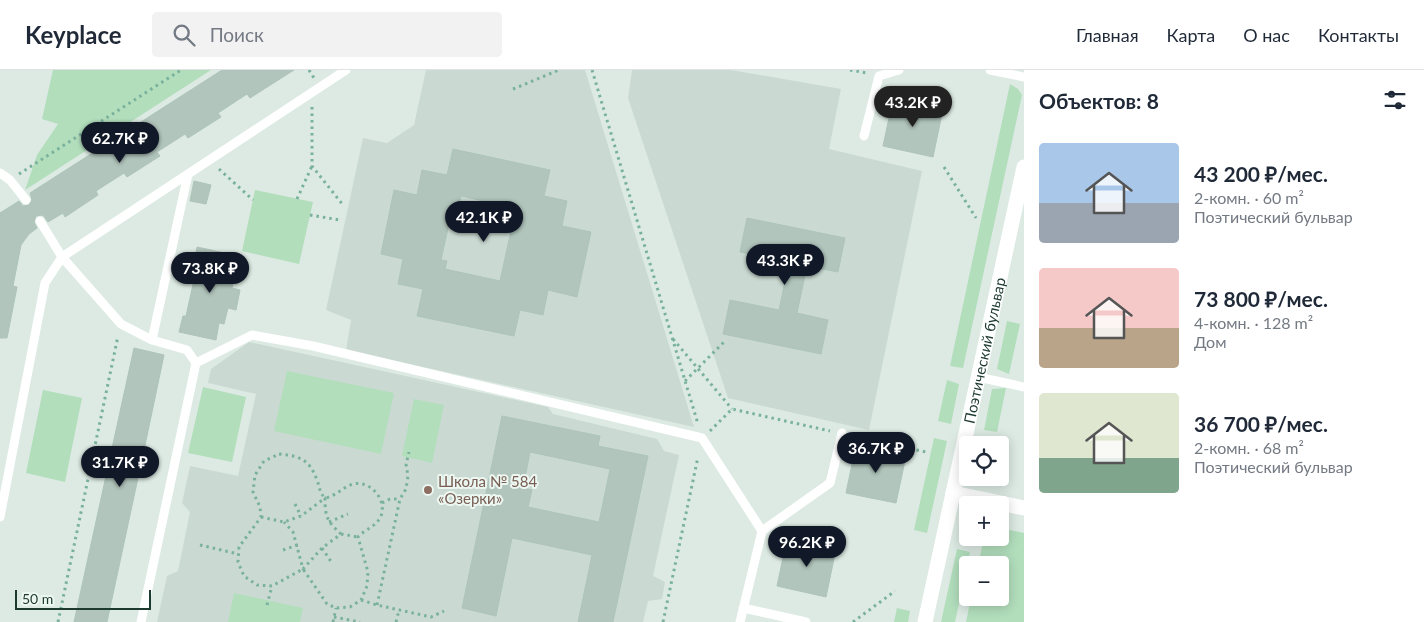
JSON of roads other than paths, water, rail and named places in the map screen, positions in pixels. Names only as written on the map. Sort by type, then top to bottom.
[{"type":"street","name":"Поэтический бульвар","points":[[925,622],[1024,167]]},
{"type":"street","points":[[953,492],[1024,508]]},
{"type":"lane","points":[[0,517],[45,283],[62,257],[346,70]]},
{"type":"lane","points":[[864,136],[879,76],[899,70]]},
{"type":"lane","points":[[990,70],[1024,77]]},
{"type":"lane","points":[[0,173],[10,180],[26,200]]},
{"type":"lane","points":[[152,340],[188,174]]},
{"type":"lane","points":[[40,221],[62,257],[121,324],[152,340],[187,350],[196,363],[141,622]]},
{"type":"lane","points":[[196,363],[252,335],[313,346],[702,438],[762,531]]},
{"type":"lane","points":[[978,377],[1024,387]]},
{"type":"lane","points":[[740,622],[762,531],[830,483],[842,433]]},
{"type":"lane","points":[[743,608],[802,622]]},
{"type":"place","name":"Школа № 584 «Озерки»","points":[[428,490]]}]
